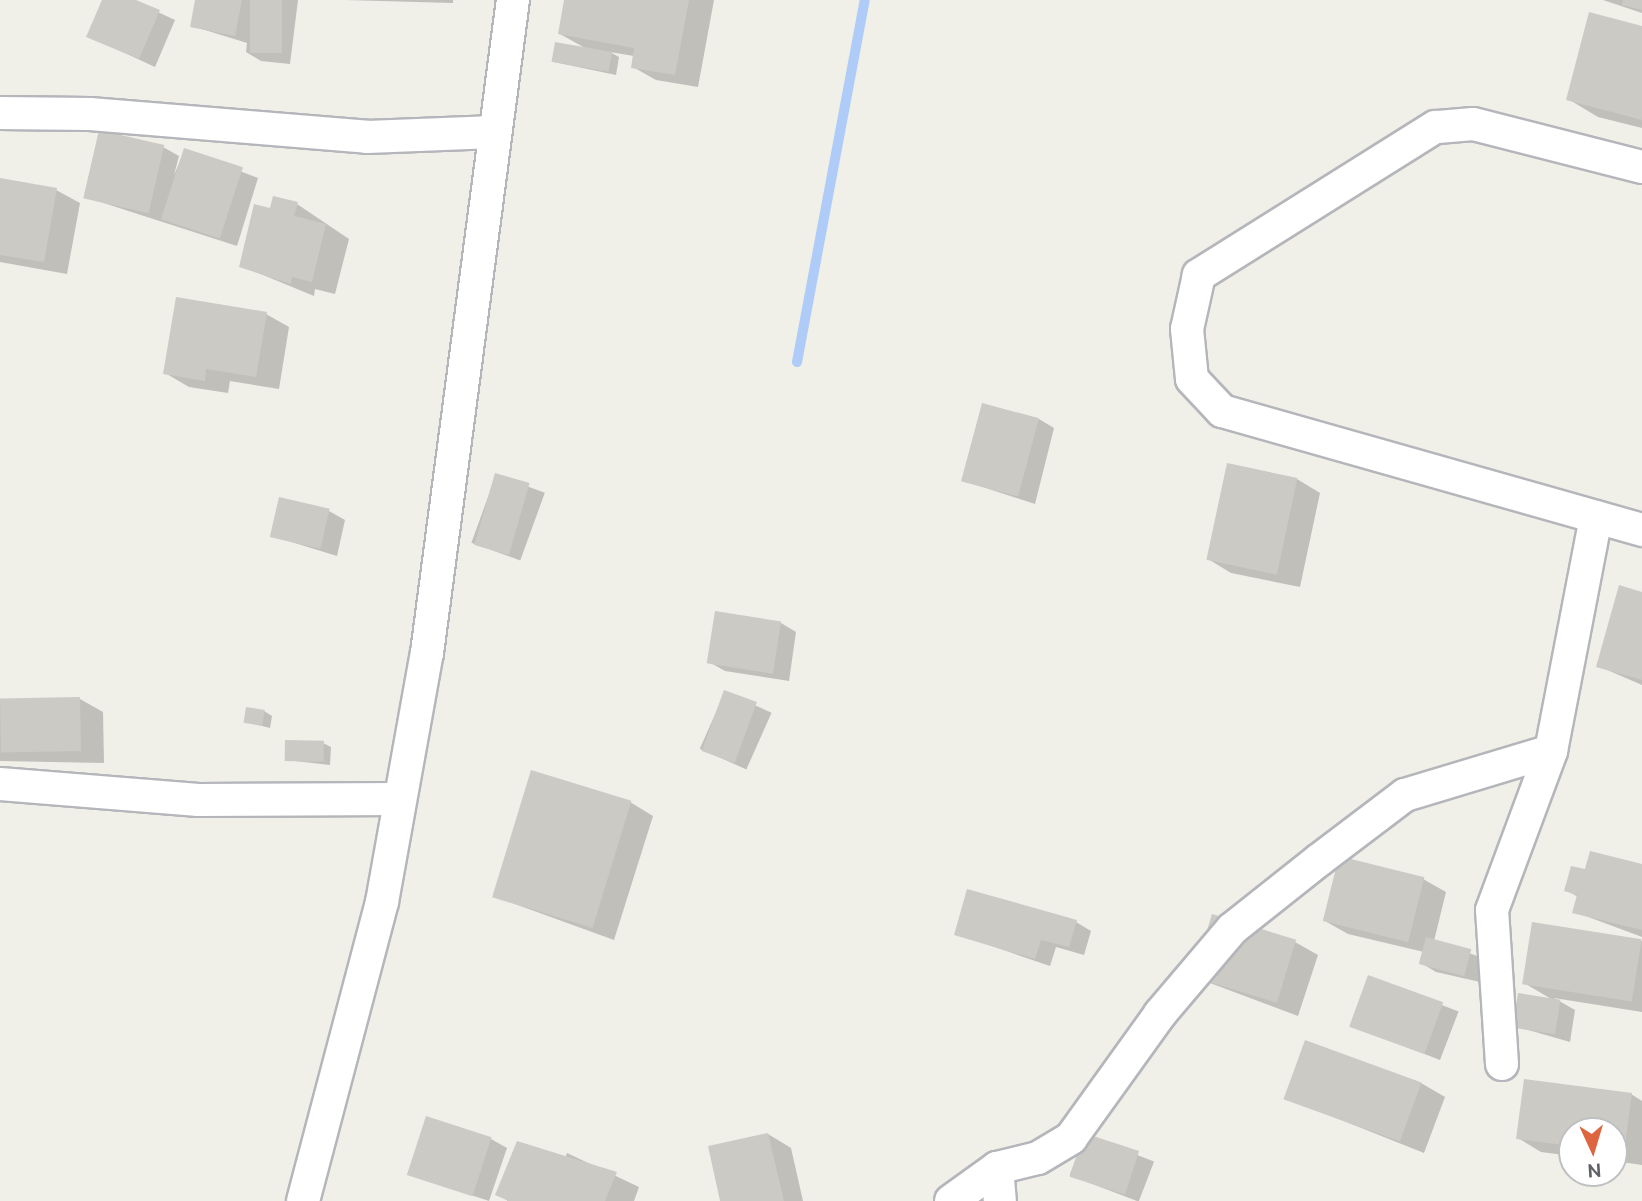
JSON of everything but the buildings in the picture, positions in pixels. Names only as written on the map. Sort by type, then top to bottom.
[{"type":"street","points":[[303,1201],[382,902],[427,653],[513,0]]},
{"type":"street","points":[[0,113],[90,114],[367,137],[495,132]]},
{"type":"street","points":[[1642,167],[1473,124],[1435,127],[1199,275],[1187,329],[1192,379],[1222,411],[1642,530]]},
{"type":"street","points":[[1502,1064],[1492,910],[1551,751],[1596,517]]},
{"type":"street","points":[[951,1201],[997,1168],[1038,1158],[1071,1138],[1160,1014],[1232,929],[1319,859],[1405,795],[1551,751]]},
{"type":"street","points":[[0,783],[198,800],[400,799]]},
{"type":"street","points":[[997,1168],[1000,1201]]},
{"type":"waterway","points":[[797,362],[865,0]]}]
